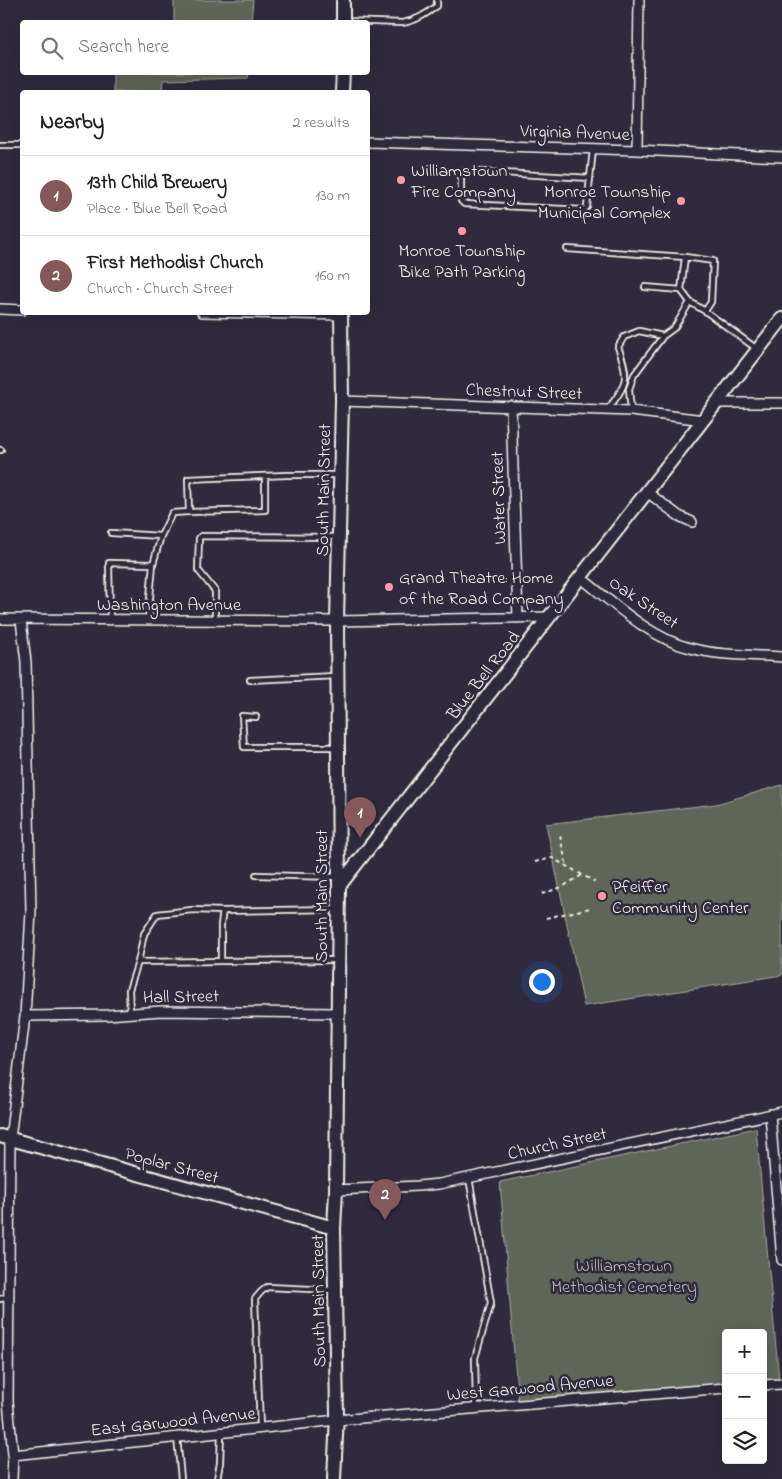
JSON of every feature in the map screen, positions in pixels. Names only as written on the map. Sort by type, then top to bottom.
[{"type":"street","points":[[343,0],[343,20]]},
{"type":"street","points":[[637,150],[639,0]]},
{"type":"street","points":[[342,90],[343,75]]},
{"type":"street","name":"Virginia Avenue","points":[[370,142],[637,150],[782,157]]},
{"type":"street","points":[[0,309],[20,310]]},
{"type":"street","name":"South Main Street","points":[[334,1479],[337,1420],[334,1228],[339,909],[337,621],[342,401],[341,315]]},
{"type":"street","name":"Blue Bell Road","points":[[339,881],[550,617],[782,319]]},
{"type":"street","name":"Chestnut Street","points":[[342,401],[631,411],[704,420]]},
{"type":"street","points":[[717,404],[782,403]]},
{"type":"street","name":"Water Street","points":[[511,406],[518,618]]},
{"type":"street","points":[[647,492],[679,516],[692,522]]},
{"type":"street","name":"Oak Street","points":[[580,578],[642,625],[661,637],[681,645],[711,653],[782,657]]},
{"type":"street","name":"Washington Avenue","points":[[0,619],[337,621],[550,617]]},
{"type":"street","points":[[12,1479],[12,1455],[4,1400],[5,1137],[25,1016],[30,912],[26,662],[21,620]]},
{"type":"street","name":"Hall Street","points":[[25,1016],[171,1011],[337,1013]]},
{"type":"street","name":"Church Street","points":[[336,1190],[418,1186],[469,1178],[782,1112]]},
{"type":"street","points":[[770,1114],[782,1260]]},
{"type":"street","name":"Poplar Street","points":[[5,1137],[334,1228]]},
{"type":"street","points":[[767,1385],[782,1384]]},
{"type":"street","name":"West Garwood Avenue","points":[[337,1420],[722,1388]]},
{"type":"street","name":"East Garwood Avenue","points":[[12,1455],[337,1420]]},
{"type":"lane","points":[[370,22],[410,22],[437,6],[437,0]]},
{"type":"lane","points":[[0,145],[20,145]]},
{"type":"lane","points":[[590,178],[464,171],[461,175],[461,200],[464,204],[584,210],[587,207],[590,178],[593,149]]},
{"type":"lane","points":[[566,249],[685,257],[713,261],[711,302],[705,311]]},
{"type":"lane","points":[[685,257],[682,290],[690,302],[758,349]]},
{"type":"lane","points":[[645,287],[682,290]]},
{"type":"lane","points":[[631,411],[629,389],[634,374],[663,336],[674,328],[690,302]]},
{"type":"lane","points":[[607,410],[620,393],[626,378],[618,347],[624,337],[639,332],[663,336]]},
{"type":"lane","points":[[189,512],[188,479],[340,475]]},
{"type":"lane","points":[[148,620],[152,564],[161,536],[172,513],[265,510],[265,476]]},
{"type":"lane","points":[[111,533],[161,536]]},
{"type":"lane","points":[[215,620],[215,591],[198,570],[199,538],[201,536],[339,537]]},
{"type":"lane","points":[[110,620],[109,563],[152,564]]},
{"type":"lane","points":[[250,680],[337,676]]},
{"type":"lane","points":[[256,717],[242,716],[244,747],[338,747]]},
{"type":"lane","points":[[256,875],[339,881]]},
{"type":"lane","points":[[130,1013],[129,990],[144,934],[157,914],[192,910],[339,909]]},
{"type":"lane","points":[[221,960],[223,911]]},
{"type":"lane","points":[[138,962],[338,960]]},
{"type":"lane","points":[[469,1178],[490,1303],[476,1358],[476,1408]]},
{"type":"lane","points":[[260,1428],[255,1300],[267,1287],[335,1290]]},
{"type":"lane","points":[[217,1479],[220,1464],[221,1432]]},
{"type":"lane","points":[[177,1437],[181,1479]]},
{"type":"path","points":[[560,836],[567,867]]},
{"type":"path","points":[[535,862],[552,858],[594,882]]},
{"type":"path","points":[[542,894],[562,887],[583,875]]},
{"type":"path","points":[[546,918],[590,908]]},
{"type":"green space","points":[[174,0],[253,0],[251,20],[174,20]]},
{"type":"green space","points":[[113,75],[249,75],[248,78],[163,80],[162,90],[113,90]]},
{"type":"green space","points":[[782,785],[782,975],[584,1006],[546,824],[716,804]]},
{"type":"green space","name":"Williamstown Methodist Cemetery","points":[[756,1128],[779,1380],[767,1381],[767,1329],[722,1329],[722,1385],[518,1402],[500,1182]]},
{"type":"place","name":"Williamstown Fire Company","points":[[401,180]]},
{"type":"place","name":"Monroe Township Municipal Complex","points":[[681,201]]},
{"type":"place","name":"Monroe Township Bike Path Parking","points":[[462,231]]},
{"type":"place","name":"Grand Theatre: Home of the Road Company","points":[[389,587]]},
{"type":"place","name":"13th Child Brewery","points":[[360,838]]},
{"type":"place","name":"Pfeiffer Community Center","points":[[602,896]]},
{"type":"place","name":"First Methodist Church","points":[[385,1220]]}]
